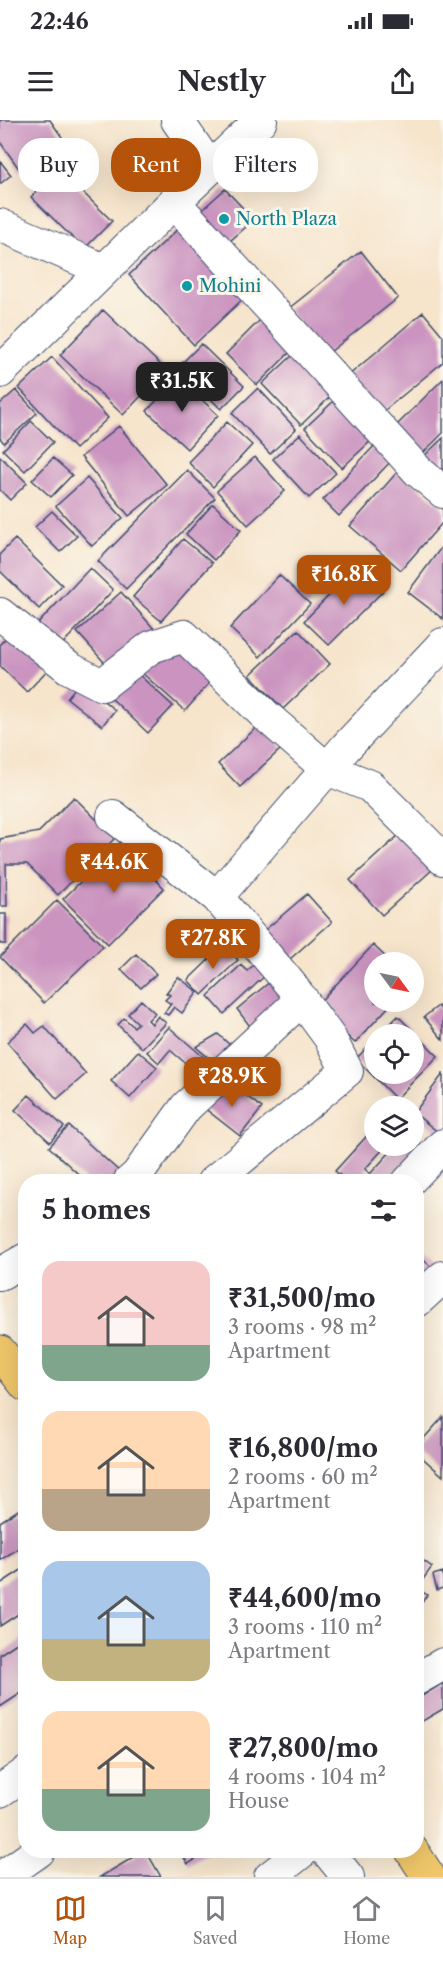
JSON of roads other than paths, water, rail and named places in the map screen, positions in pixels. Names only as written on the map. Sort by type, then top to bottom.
[{"type":"main road","points":[[417,1858],[429,1877]]},
{"type":"street","points":[[177,120],[210,168]]},
{"type":"street","points":[[0,372],[261,120]]},
{"type":"street","points":[[174,202],[418,471],[443,492]]},
{"type":"street","points":[[1,226],[104,270]]},
{"type":"street","points":[[0,614],[69,668],[102,685],[151,647],[183,636],[265,716],[327,769],[370,786],[443,859]]},
{"type":"street","points":[[217,897],[327,769],[443,644]]},
{"type":"street","points":[[113,816],[217,897],[302,999],[330,1038],[347,1071],[223,1174]]},
{"type":"street","points":[[138,1174],[186,1107],[302,999]]},
{"type":"street","points":[[416,1174],[443,1145]]},
{"type":"street","points":[[0,1274],[18,1264]]},
{"type":"street","points":[[424,1295],[443,1277]]},
{"type":"street","points":[[424,1675],[443,1664]]},
{"type":"street","points":[[0,1791],[18,1779]]},
{"type":"street","points":[[2,1877],[29,1858]]},
{"type":"street","points":[[270,1877],[294,1858]]},
{"type":"street","points":[[333,1858],[348,1877]]},
{"type":"place","name":"North Plaza","points":[[224,219]]},
{"type":"place","name":"Mohini","points":[[187,286]]}]
